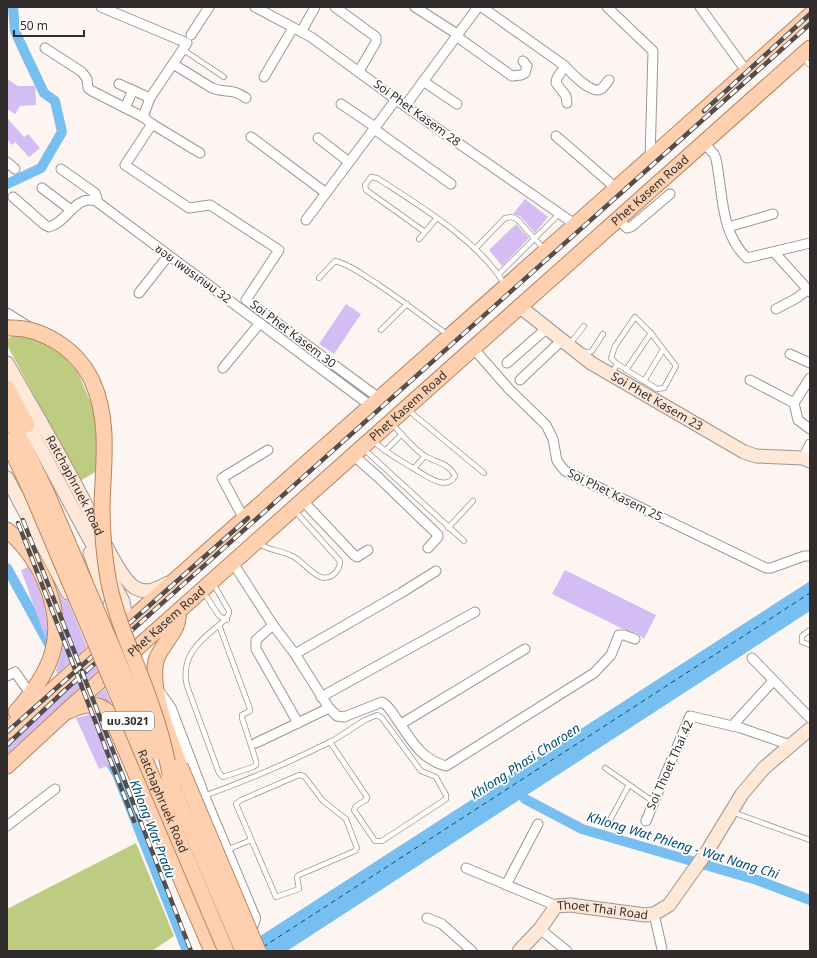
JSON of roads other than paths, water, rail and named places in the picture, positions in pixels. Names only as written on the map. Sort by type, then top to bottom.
[{"type":"main road","name":"Phet Kasem Road","points":[[7,731],[176,578],[449,336],[502,280],[546,251],[617,189],[810,14]]},
{"type":"main road","name":"Phet Kasem Road","points":[[7,766],[64,713],[178,613],[703,142],[808,54]]},
{"type":"main road","name":"Soi Phet Kasem 23","points":[[519,306],[591,363],[614,370],[744,452],[756,456],[808,462]]},
{"type":"main road","points":[[7,328],[26,329],[61,344],[84,367],[99,398],[104,419],[102,507],[104,548],[108,579],[118,613],[162,737],[173,789]]},
{"type":"main road","name":"Ratchaphruek Road","points":[[7,363],[88,509],[100,536],[134,587],[150,591],[176,578]]},
{"type":"main road","points":[[7,377],[28,425]]},
{"type":"main road","points":[[7,388],[123,601],[126,624],[124,637],[119,651],[103,679]]},
{"type":"main road","points":[[375,402],[398,415]]},
{"type":"main road","name":"Ratchaphruek Road","points":[[7,412],[226,951]]},
{"type":"main road","name":"Ratchaphruek Road","points":[[7,440],[38,490],[173,789],[243,951]]},
{"type":"main road","points":[[7,478],[96,651],[105,653],[119,651],[140,642],[178,613]]},
{"type":"main road","points":[[68,594],[82,607],[90,607],[96,603],[100,590],[100,582],[75,512]]},
{"type":"main road","points":[[7,530],[21,542],[43,576],[52,598],[57,622],[57,638],[51,658],[31,695],[7,722]]},
{"type":"main road","points":[[178,613],[177,624],[156,660],[155,677],[160,705],[180,766],[258,951]]},
{"type":"main road","points":[[64,713],[83,706],[98,705],[106,708],[110,714],[212,951]]},
{"type":"main road","name":"Thoet Thai Road","points":[[519,951],[540,929],[551,911],[557,906],[570,905],[645,915],[654,914],[669,905],[708,850],[742,794],[764,768],[810,729]]},
{"type":"street","points":[[101,7],[187,42]]},
{"type":"street","points":[[143,116],[150,98],[210,7]]},
{"type":"street","name":"Soi Phet Kasem 28","points":[[255,7],[297,30],[359,71],[397,98],[405,106],[576,225]]},
{"type":"street","points":[[264,77],[315,7]]},
{"type":"street","points":[[335,7],[376,37],[376,42],[359,71]]},
{"type":"street","points":[[416,7],[512,76],[525,73],[527,66],[523,60]]},
{"type":"street","points":[[405,106],[478,7]]},
{"type":"street","points":[[482,7],[565,66],[585,84],[597,91],[601,89],[609,80]]},
{"type":"street","points":[[607,7],[653,51],[650,159]]},
{"type":"street","points":[[700,7],[747,72]]},
{"type":"street","points":[[45,48],[82,72],[87,79],[88,88],[92,91],[143,116],[152,124],[200,153]]},
{"type":"street","points":[[173,64],[212,88],[219,91],[237,91],[246,98]]},
{"type":"street","points":[[565,66],[557,78],[556,83],[566,96],[567,103]]},
{"type":"street","points":[[423,81],[457,104]]},
{"type":"street","points":[[120,84],[150,98]]},
{"type":"street","points":[[125,108],[133,90]]},
{"type":"street","points":[[306,220],[397,98]]},
{"type":"street","points":[[341,104],[452,184]]},
{"type":"street","name":"Soi Phet Kasem 30","points":[[152,124],[125,165],[189,208],[210,205],[279,250],[246,300],[375,402]]},
{"type":"street","points":[[556,136],[617,189]]},
{"type":"street","points":[[251,137],[326,193]]},
{"type":"street","points":[[318,138],[349,162]]},
{"type":"street","points":[[703,142],[716,159],[728,227],[738,250],[747,258],[810,243]]},
{"type":"street","points":[[7,162],[15,169]]},
{"type":"street","name":"ซอย เพชรเกษม 32","points":[[61,169],[95,193],[97,198],[96,201],[168,256],[260,323],[375,402]]},
{"type":"street","points":[[42,188],[71,210]]},
{"type":"street","points":[[618,218],[627,228],[631,227],[670,194]]},
{"type":"street","points":[[12,198],[49,227],[62,220],[77,204],[86,200],[96,201]]},
{"type":"street","points":[[728,227],[773,214]]},
{"type":"street","points":[[774,252],[808,291],[776,309]]},
{"type":"street","points":[[139,293],[168,256]]},
{"type":"street","points":[[7,313],[51,342],[84,373],[101,419],[107,474]]},
{"type":"street","points":[[223,368],[260,323]]},
{"type":"street","points":[[507,363],[547,328]]},
{"type":"street","points":[[520,380],[567,343]]},
{"type":"street","name":"Soi Phet Kasem 25","points":[[473,348],[509,389],[546,425],[553,439],[557,462],[565,471],[766,568],[771,568],[804,556],[810,556]]},
{"type":"street","points":[[790,354],[810,363]]},
{"type":"street","points":[[810,378],[794,403],[798,420],[810,428]]},
{"type":"street","points":[[750,380],[794,403]]},
{"type":"street","points":[[808,462],[810,444]]},
{"type":"street","points":[[362,447],[378,477],[438,535],[438,538],[428,548]]},
{"type":"street","points":[[244,519],[220,475],[268,450]]},
{"type":"street","points":[[298,505],[357,557],[368,550]]},
{"type":"street","points":[[233,563],[273,626],[295,654],[329,708],[341,717],[382,702],[390,708],[428,759],[446,766],[594,673],[611,655],[619,635],[635,638]]},
{"type":"street","points":[[295,654],[401,593],[436,571]]},
{"type":"street","points":[[321,697],[475,612]]},
{"type":"street","points":[[273,626],[256,640],[256,649],[298,723]]},
{"type":"street","points":[[401,724],[525,649]]},
{"type":"street","points":[[752,658],[810,718]]},
{"type":"street","points":[[7,676],[15,672],[31,695]]},
{"type":"street","points":[[732,726],[773,681]]},
{"type":"street","points":[[157,689],[170,709],[203,796],[254,918],[250,928],[238,935],[227,936],[221,932],[138,730],[124,710],[127,699],[131,695],[144,692],[156,697],[160,705]]},
{"type":"street","points":[[106,708],[119,713],[132,722]]},
{"type":"street","points":[[256,743],[329,708]]},
{"type":"street","name":"Soi Thoet Thai 42","points":[[646,820],[688,717],[693,715],[732,726],[790,746]]},
{"type":"street","points":[[7,826],[54,789]]},
{"type":"street","points":[[506,885],[538,824]]},
{"type":"street","points":[[466,868],[557,906]]},
{"type":"street","points":[[654,914],[662,949]]},
{"type":"street","points":[[426,918],[442,924],[472,951]]},
{"type":"street","points":[[540,929],[567,951]]},
{"type":"lane","points":[[187,42],[224,77]]},
{"type":"lane","points":[[425,232],[366,190],[365,185],[371,176],[377,178],[437,218],[485,256],[502,280],[534,237],[560,214]]},
{"type":"lane","points":[[475,249],[505,218],[511,217],[517,219],[546,251]]},
{"type":"lane","points":[[420,239],[437,218]]},
{"type":"lane","points":[[319,278],[331,263],[335,261],[340,262],[362,273],[407,304],[449,336]]},
{"type":"lane","points":[[381,330],[407,304]]},
{"type":"lane","points":[[637,317],[651,333],[676,366],[664,388],[657,390],[626,370],[614,370],[611,358],[612,351],[634,318],[637,317]]},
{"type":"lane","points":[[584,326],[567,343],[589,352],[594,349],[603,334]]},
{"type":"lane","points":[[626,370],[651,333]]},
{"type":"lane","points":[[644,381],[664,350]]},
{"type":"lane","points":[[362,447],[385,451],[396,460],[414,468],[436,481],[447,482],[453,480],[455,476],[454,472],[437,460],[425,456],[402,434],[398,415]]},
{"type":"lane","points":[[398,415],[484,473]]},
{"type":"lane","points":[[385,451],[402,434]]},
{"type":"lane","points":[[362,447],[448,528],[464,541]]},
{"type":"lane","points":[[414,468],[425,456]]},
{"type":"lane","points":[[448,528],[473,501]]},
{"type":"lane","points":[[256,542],[264,548],[294,556],[319,577],[329,578],[336,572],[340,561],[298,505]]},
{"type":"lane","points":[[208,586],[230,611],[227,620],[219,625],[204,636],[196,646],[187,663],[185,675],[187,686],[219,773],[223,777],[253,767],[256,761],[242,718],[242,715],[250,711],[250,709],[219,625]]},
{"type":"lane","points":[[208,586],[219,616],[227,620]]},
{"type":"lane","points":[[810,630],[802,636],[801,639],[802,642],[810,645]]},
{"type":"lane","points":[[203,796],[240,783],[330,742],[370,717],[380,716],[421,771],[436,777],[446,795],[446,799],[382,841],[375,841],[354,810],[354,807],[366,800],[366,797],[330,742]]},
{"type":"lane","points":[[605,768],[654,802]]},
{"type":"lane","points":[[301,775],[304,776],[324,801],[346,819],[357,848],[355,851],[299,874],[297,877],[299,889],[277,897],[251,840],[236,803],[301,775]]},
{"type":"lane","points":[[611,818],[629,784]]},
{"type":"lane","points":[[731,811],[810,840]]},
{"type":"lane","points":[[226,851],[251,840]]},
{"type":"water","points":[[810,581],[810,611],[287,951],[237,951]]},
{"type":"waterway","points":[[7,184],[41,168],[62,132],[55,101],[44,93],[15,31],[13,7]]},
{"type":"waterway","name":"Khlong Wat Pradu","points":[[7,568],[49,644]]},
{"type":"waterway","name":"Khlong Wat Pradu","points":[[105,753],[117,774],[187,951]]},
{"type":"waterway","name":"Khlong Wat Phleng - Wat Nang Chi","points":[[517,787],[525,799],[582,829],[757,880],[810,900]]},
{"type":"railway","points":[[704,111],[810,14]]},
{"type":"railway","points":[[7,745],[64,691],[810,24]]},
{"type":"railway","points":[[7,732],[248,518]]},
{"type":"railway","points":[[23,520],[191,951]]},
{"type":"railway","points":[[18,523],[134,821]]},
{"type":"water label","name":"Khlong Phasi Charoen","points":[[525,761]]}]
